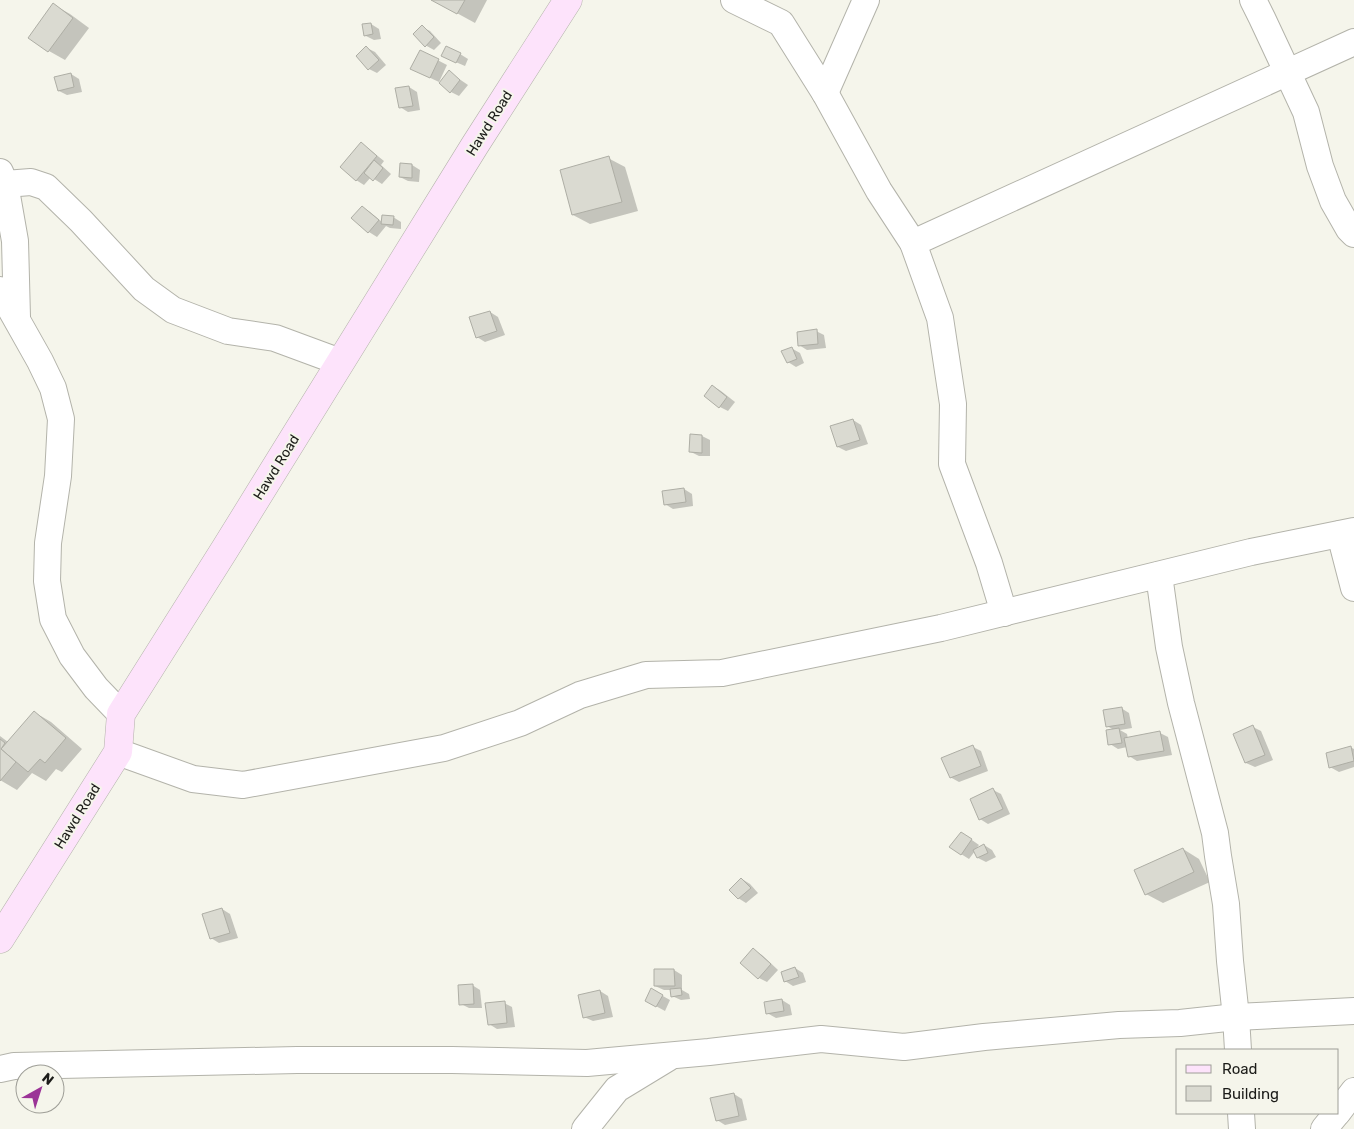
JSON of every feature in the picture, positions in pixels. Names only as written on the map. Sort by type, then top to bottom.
[{"type":"main road","name":"Hawd Road","points":[[0,939],[118,752],[121,714],[475,145],[568,0]]},
{"type":"street","points":[[734,0],[781,23],[825,93],[879,191],[913,243],[940,318],[953,404],[952,464],[990,563],[1004,613]]},
{"type":"street","points":[[825,93],[866,0]]},
{"type":"street","points":[[1253,0],[1306,112],[1320,166],[1333,201],[1349,229],[1354,234]]},
{"type":"street","points":[[913,243],[1354,42]]},
{"type":"street","points":[[17,320],[15,241],[3,178],[31,182],[46,187],[81,221],[144,289],[173,310],[228,331],[275,338],[340,362]]},
{"type":"street","points":[[0,290],[53,388],[61,419],[58,476],[48,543],[47,581],[53,619],[72,656],[96,688],[121,714]]},
{"type":"street","points":[[118,752],[193,779],[243,785],[444,748],[520,723],[580,695],[646,675],[722,673],[942,628],[1251,552],[1347,532],[1354,588]]},
{"type":"street","points":[[1159,575],[1181,703],[1216,832],[1226,904],[1238,1049]]},
{"type":"street","points":[[0,1069],[14,1066],[306,1060],[452,1060],[587,1063],[820,1039],[904,1046],[1111,1026],[1354,1011]]},
{"type":"street","points":[[586,1129],[617,1089],[673,1055]]},
{"type":"street","points":[[1339,1109],[1354,1090]]},
{"type":"street","points":[[1241,1114],[1242,1129]]},
{"type":"street","points":[[1324,1129],[1335,1114]]},
{"type":"building","points":[[431,0],[465,0],[457,14]]},
{"type":"building","points":[[53,3],[73,18],[48,52],[28,38]]},
{"type":"building","points":[[371,23],[373,34],[364,36],[362,24]]},
{"type":"building","points":[[422,25],[434,37],[425,47],[413,34]]},
{"type":"building","points":[[366,46],[379,60],[368,70],[356,56]]},
{"type":"building","points":[[446,46],[461,53],[456,63],[441,56]]},
{"type":"building","points":[[420,50],[439,59],[430,78],[410,69]]},
{"type":"building","points":[[449,70],[460,80],[450,93],[439,83]]},
{"type":"building","points":[[71,73],[74,87],[58,91],[54,77]]},
{"type":"building","points":[[409,86],[413,106],[399,108],[395,88]]},
{"type":"building","points":[[361,142],[377,156],[356,181],[340,167]]},
{"type":"building","points":[[609,156],[622,202],[572,215],[560,170]]},
{"type":"building","points":[[374,160],[383,168],[373,181],[364,173]]},
{"type":"building","points":[[400,163],[412,164],[412,178],[399,177]]},
{"type":"building","points":[[362,206],[379,220],[368,233],[351,218]]},
{"type":"building","points":[[382,215],[394,216],[393,225],[381,224]]},
{"type":"building","points":[[490,311],[497,331],[476,338],[469,317]]},
{"type":"building","points":[[817,329],[818,344],[798,346],[797,332]]},
{"type":"building","points":[[792,347],[797,359],[787,363],[781,351]]},
{"type":"building","points":[[712,385],[727,397],[719,408],[704,396]]},
{"type":"building","points":[[853,419],[860,440],[837,447],[830,426]]},
{"type":"building","points":[[690,434],[702,435],[702,453],[689,452]]},
{"type":"building","points":[[684,488],[686,502],[664,505],[662,491]]},
{"type":"building","points":[[1122,707],[1125,724],[1106,727],[1103,710]]},
{"type":"building","points":[[34,711],[66,738],[45,763],[40,759],[28,772],[1,749]]},
{"type":"building","points":[[1253,725],[1265,755],[1245,763],[1233,734]]},
{"type":"building","points":[[1119,728],[1122,743],[1108,745],[1106,730]]},
{"type":"building","points":[[1160,731],[1164,751],[1128,757],[1124,738]]},
{"type":"building","points":[[0,739],[5,743],[1,749],[16,762],[0,781]]},
{"type":"building","points":[[973,745],[981,766],[950,778],[941,758]]},
{"type":"building","points":[[1351,746],[1354,761],[1329,768],[1326,753]]},
{"type":"building","points":[[993,788],[1003,809],[979,820],[970,799]]},
{"type":"building","points":[[961,832],[972,839],[961,855],[949,847]]},
{"type":"building","points":[[984,844],[988,853],[977,858],[973,850]]},
{"type":"building","points":[[1183,848],[1194,872],[1145,895],[1134,870]]},
{"type":"building","points":[[741,878],[751,888],[738,899],[729,890]]},
{"type":"building","points":[[222,908],[230,933],[210,939],[202,914]]},
{"type":"building","points":[[753,948],[771,964],[758,979],[740,963]]},
{"type":"building","points":[[795,967],[799,977],[784,982],[781,972]]},
{"type":"building","points":[[654,969],[674,969],[675,986],[654,986]]},
{"type":"building","points":[[473,984],[474,1004],[459,1005],[458,985]]},
{"type":"building","points":[[651,988],[663,995],[656,1007],[645,1001]]},
{"type":"building","points":[[681,988],[682,995],[671,997],[670,989]]},
{"type":"building","points":[[600,990],[605,1013],[583,1018],[578,995]]},
{"type":"building","points":[[782,999],[784,1011],[766,1014],[764,1002]]},
{"type":"building","points":[[505,1001],[507,1023],[488,1025],[485,1003]]},
{"type":"building","points":[[734,1093],[739,1116],[716,1121],[710,1098]]}]
